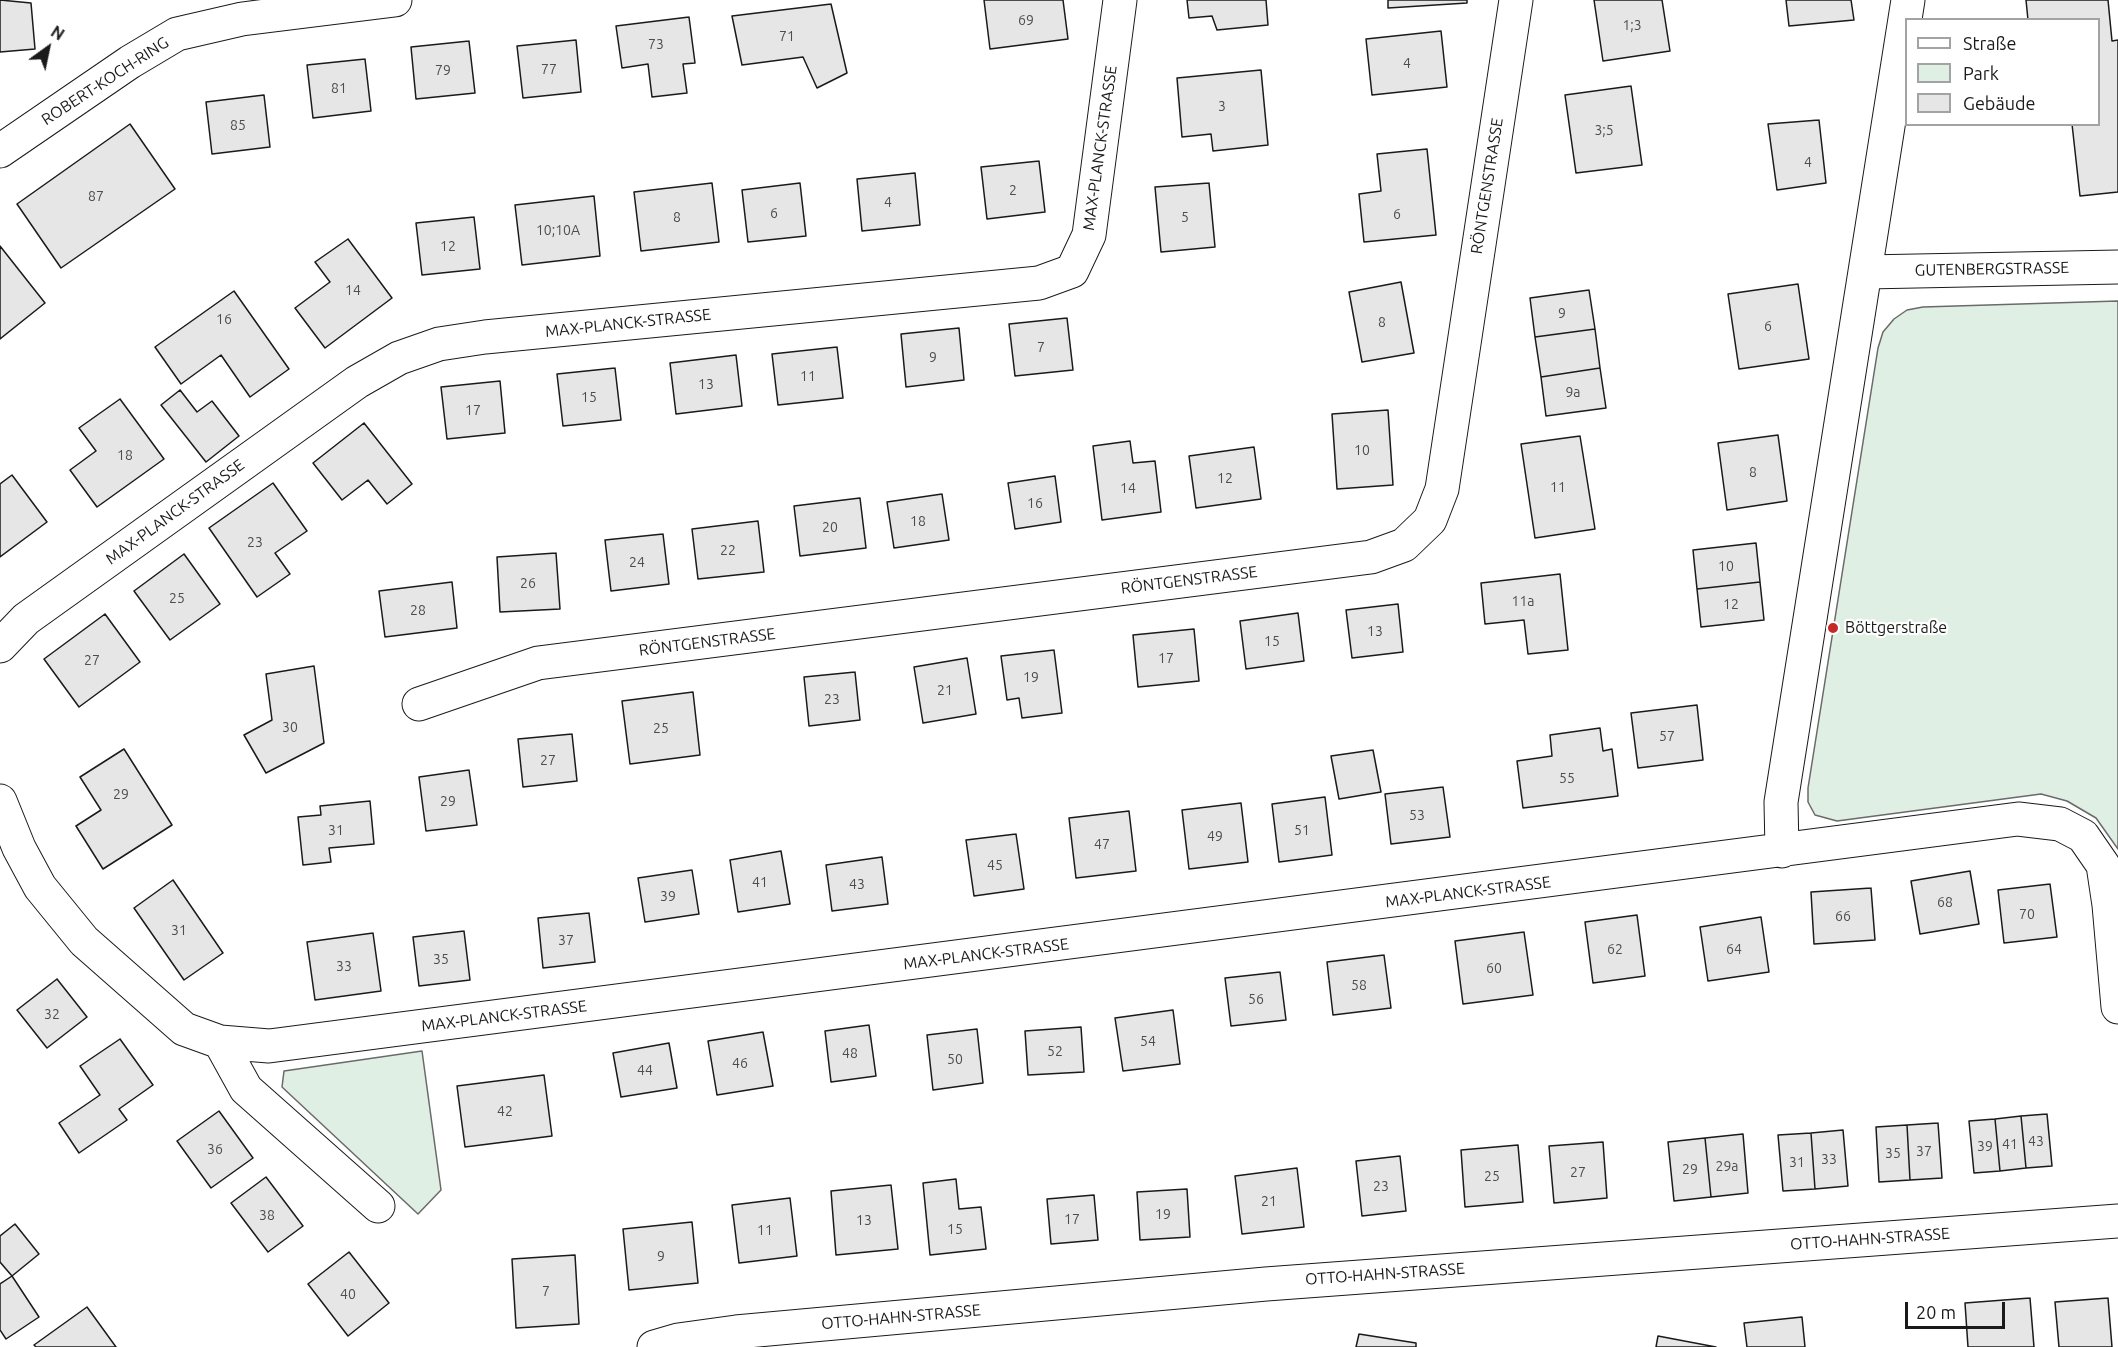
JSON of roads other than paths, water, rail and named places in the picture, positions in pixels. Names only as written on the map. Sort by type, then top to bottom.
[{"type":"street","name":"ROBERT-KOCH-RING","points":[[0,151],[130,62],[177,34],[242,19],[395,0]]},
{"type":"street","name":"MAX-PLANCK-STRASSE","points":[[0,646],[26,619],[357,382],[399,358],[440,344],[485,337],[1039,283],[1072,271],[1089,235],[1120,0]]},
{"type":"street","name":"RÖNTGENSTRASSE","points":[[419,704],[538,663],[1371,557],[1404,545],[1430,520],[1442,489],[1516,0]]},
{"type":"street","points":[[1905,18],[1908,0]]},
{"type":"street","points":[[1782,851],[1781,802],[1905,19]]},
{"type":"street","name":"GUTENBERGSTRASSE","points":[[1866,272],[2118,267]]},
{"type":"street","name":"MAX-PLANCK-STRASSE","points":[[0,801],[19,848],[40,886],[84,941],[184,1029],[220,1042],[269,1046],[2018,819],[2060,824],[2083,836],[2103,865],[2118,1007]]},
{"type":"street","points":[[220,1042],[246,1089],[378,1206]]},
{"type":"street","name":"OTTO-HAHN-STRASSE","points":[[654,1347],[678,1340],[736,1332],[1266,1284],[2118,1221]]},
{"type":"place","name":"Böttgerstraße","points":[[1833,628]]}]
